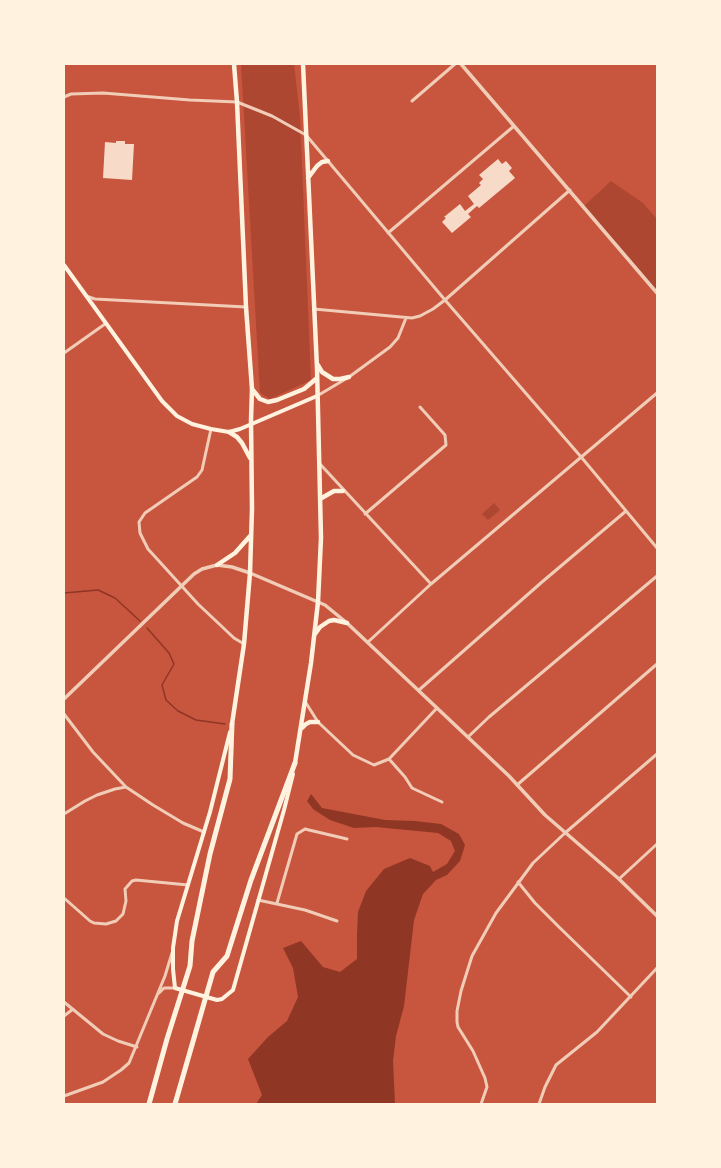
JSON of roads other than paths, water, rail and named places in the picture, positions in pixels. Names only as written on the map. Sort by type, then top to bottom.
[{"type":"highway","points":[[148,1104],[190,966],[192,941],[210,854],[230,779],[232,724],[244,644],[250,573],[252,535],[252,389],[246,307],[234,64]]},
{"type":"highway","points":[[174,1104],[213,972],[226,956],[250,880],[295,763],[306,703],[320,574],[320,464],[317,363],[303,64]]},
{"type":"highway","points":[[308,178],[317,166],[322,162],[328,162]]},
{"type":"highway","points":[[317,363],[322,372],[333,379],[350,377]]},
{"type":"highway","points":[[252,389],[260,399],[268,402],[304,389],[317,378]]},
{"type":"highway","points":[[229,432],[237,437],[242,443],[251,460]]},
{"type":"highway","points":[[320,499],[334,491],[343,490]]},
{"type":"highway","points":[[217,565],[235,553],[252,535]]},
{"type":"highway","points":[[314,636],[320,627],[329,621],[334,620],[347,623]]},
{"type":"highway","points":[[301,730],[310,722],[318,722]]},
{"type":"main road","points":[[64,265],[162,401],[177,416],[192,424],[229,432],[251,425],[317,396]]},
{"type":"main road","points":[[232,724],[221,773],[177,921],[173,948],[175,988],[217,1000],[222,999],[233,990],[282,816],[295,763]]},
{"type":"street","points":[[412,101],[455,64]]},
{"type":"street","points":[[461,64],[657,293]]},
{"type":"street","points":[[64,97],[71,94],[103,93],[237,102],[272,116],[306,135],[657,548]]},
{"type":"street","points":[[388,233],[514,126]]},
{"type":"street","points":[[314,309],[406,318],[420,316],[445,300],[570,190]]},
{"type":"street","points":[[86,296],[95,299],[246,307]]},
{"type":"street","points":[[317,396],[350,377],[395,342],[400,334],[406,318]]},
{"type":"street","points":[[64,353],[106,324]]},
{"type":"street","points":[[368,642],[431,584],[582,458],[657,393]]},
{"type":"street","points":[[365,514],[446,444],[445,434],[420,407]]},
{"type":"street","points":[[211,429],[202,470],[197,477],[145,513],[139,522],[140,533],[148,549],[181,586],[234,638],[244,644]]},
{"type":"street","points":[[320,464],[431,584]]},
{"type":"street","points":[[419,690],[542,582],[626,511]]},
{"type":"street","points":[[64,699],[194,574],[202,569],[217,565],[232,567],[250,573],[318,602],[332,610],[419,690],[517,785],[545,815],[619,879],[657,916]]},
{"type":"street","points":[[468,738],[657,576]]},
{"type":"street","points":[[517,785],[657,664]]},
{"type":"street","points":[[306,703],[318,722],[358,758],[374,765],[389,759],[437,708]]},
{"type":"street","points":[[64,714],[93,752],[126,787],[183,823],[204,832]]},
{"type":"street","points":[[480,1104],[487,1087],[485,1078],[473,1051],[458,1027],[457,1022],[457,1010],[461,991],[472,956],[496,913],[532,863],[657,754]]},
{"type":"street","points":[[389,759],[405,777],[412,788],[442,802]]},
{"type":"street","points":[[64,814],[85,800],[115,789],[126,787]]},
{"type":"street","points":[[277,903],[297,834],[305,829],[347,839]]},
{"type":"street","points":[[619,879],[657,844]]},
{"type":"street","points":[[64,898],[74,908],[94,923],[106,924],[116,921],[123,914],[126,901],[125,889],[132,881],[136,880],[188,886]]},
{"type":"street","points":[[518,882],[559,927],[631,997]]},
{"type":"street","points":[[258,900],[277,903],[337,921]]},
{"type":"street","points":[[64,1096],[94,1086],[108,1079],[129,1063],[137,1047],[157,996],[173,948]]},
{"type":"street","points":[[539,1104],[545,1087],[556,1065],[597,1032],[657,968]]},
{"type":"street","points":[[157,996],[164,988],[175,988]]},
{"type":"street","points":[[64,1002],[103,1034],[137,1047]]},
{"type":"street","points":[[64,1016],[73,1009]]},
{"type":"waterway","points":[[64,593],[98,590],[115,598],[140,621]]},
{"type":"waterway","points":[[147,628],[169,653],[174,664],[162,685],[166,700],[178,711],[196,720],[225,724]]}]
